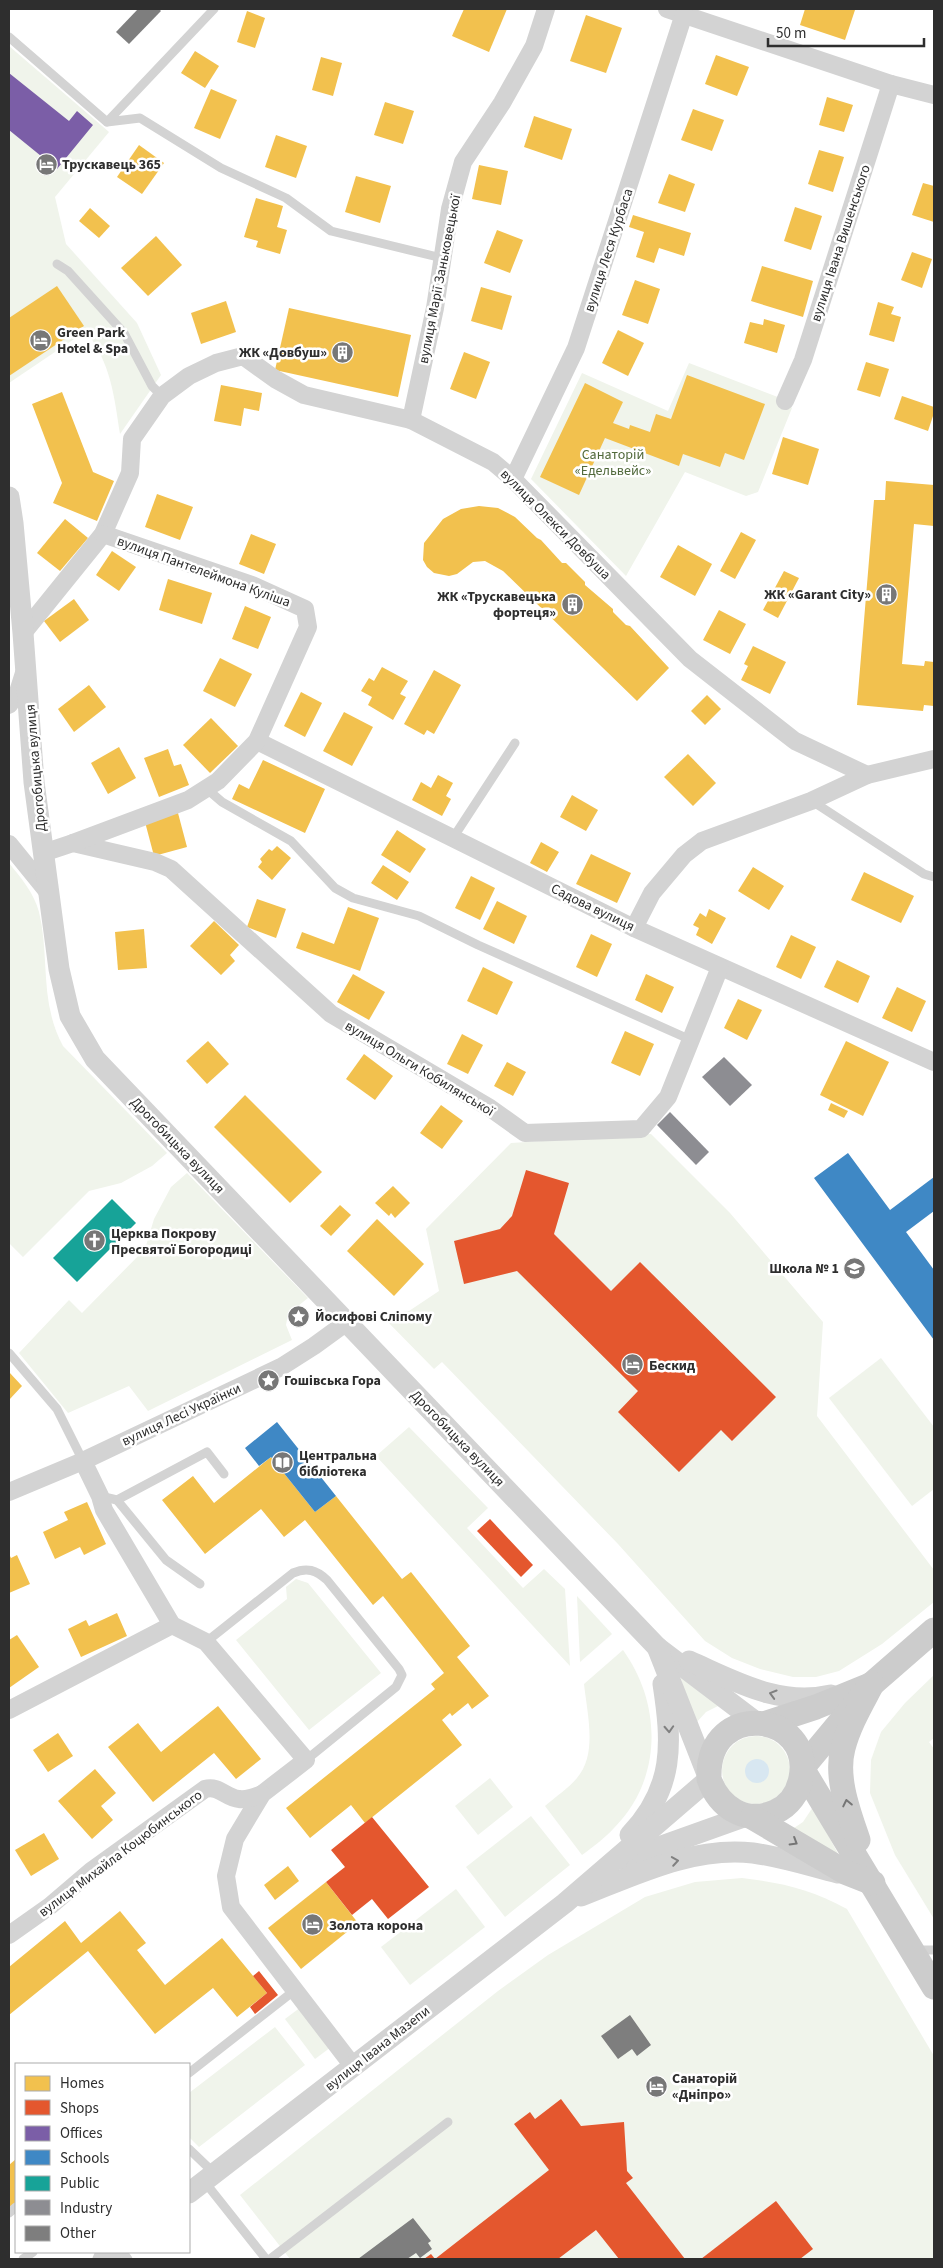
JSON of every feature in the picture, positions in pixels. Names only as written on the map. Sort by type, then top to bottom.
[{"type":"main road","points":[[803,1769],[872,1684],[934,1630]]},
{"type":"main road","points":[[872,1684],[816,1707],[761,1723],[740,1725],[720,1739],[710,1756],[709,1778],[717,1796],[730,1809],[749,1816],[845,1872],[872,1883]]},
{"type":"main road","points":[[872,1684],[854,1717],[842,1750],[842,1774],[847,1807],[872,1883]]},
{"type":"main road","points":[[749,1816],[767,1815],[782,1809],[793,1799],[800,1785],[803,1769],[801,1755],[788,1735],[761,1723]]},
{"type":"main road","points":[[803,1769],[872,1883],[923,1950],[934,1988]]},
{"type":"street","name":"вулиця Марії Заньковецької","points":[[411,420],[434,308],[450,209],[463,162],[502,102],[534,46],[546,9]]},
{"type":"street","points":[[676,11],[891,84],[934,95]]},
{"type":"street","name":"вулиця Леся Курбаса","points":[[513,479],[576,348],[676,11]]},
{"type":"street","name":"вулиця Івана Вишенського","points":[[785,401],[803,360],[891,84]]},
{"type":"street","name":"вулиця Олекси Довбуша","points":[[24,633],[103,534],[130,473],[132,439],[162,396],[189,376],[216,363],[242,356],[275,379],[304,395],[411,420],[493,462],[513,479],[690,659],[796,741],[867,775]]},
{"type":"street","name":"Дрогобицька вулиця","points":[[9,496],[14,524],[24,633],[34,782],[48,892],[59,969],[70,1016],[80,1037],[95,1059],[657,1646]]},
{"type":"street","name":"вулиця Пантелеймона Куліша","points":[[43,853],[188,800],[218,781],[257,741],[308,628],[305,609],[252,586],[103,534]]},
{"type":"street","points":[[9,705],[18,692],[26,668]]},
{"type":"street","name":"Садова вулиця","points":[[257,741],[634,928],[934,1062]]},
{"type":"street","points":[[634,928],[652,893],[684,855],[702,841],[811,801],[867,775],[934,759]]},
{"type":"street","name":"вулиця Ольги Кобилянської","points":[[73,843],[155,862],[171,869],[331,1014],[490,1108],[525,1133],[641,1129],[668,1097],[720,966]]},
{"type":"street","points":[[9,844],[48,892]]},
{"type":"street","name":"вулиця Лесі Українки","points":[[9,1492],[83,1461],[281,1366],[314,1346],[347,1322]]},
{"type":"street","points":[[83,1461],[109,1498],[104,1510],[172,1625],[206,1642],[306,1760],[262,1794],[235,1839],[226,1876],[230,1907],[353,2066]]},
{"type":"street","points":[[9,1710],[172,1625]]},
{"type":"street","points":[[657,1646],[739,1683],[771,1695],[793,1699],[828,1696],[872,1684]]},
{"type":"street","points":[[657,1646],[761,1723]]},
{"type":"street","points":[[564,1903],[709,1778],[657,1646]]},
{"type":"street","points":[[564,1903],[638,1827],[655,1800],[664,1780],[669,1750],[669,1726],[657,1646]]},
{"type":"street","name":"вулиця Михайла Коцюбинського","points":[[9,1935],[50,1906],[91,1871],[205,1789],[212,1787],[237,1799],[248,1799],[262,1794]]},
{"type":"street","points":[[564,1903],[662,1846],[749,1816]]},
{"type":"street","points":[[564,1903],[668,1862],[717,1854],[752,1853],[791,1861],[872,1883]]},
{"type":"street","name":"вулиця Івана Мазепи","points":[[203,2182],[564,1903]]},
{"type":"lane","points":[[107,122],[214,9]]},
{"type":"lane","points":[[9,37],[107,122],[140,118],[221,168],[286,198],[332,231],[442,258]]},
{"type":"lane","points":[[57,264],[68,271],[124,333],[152,386],[162,396]]},
{"type":"lane","points":[[453,838],[515,743]]},
{"type":"lane","points":[[206,789],[222,802],[291,841],[335,888],[353,898],[419,916],[478,945],[691,1040]]},
{"type":"lane","points":[[811,801],[924,874],[934,877]]},
{"type":"lane","points":[[9,1353],[57,1409],[83,1461]]},
{"type":"lane","points":[[200,1584],[166,1560],[109,1498],[206,1452],[224,1474]]},
{"type":"lane","points":[[206,1642],[293,1573],[302,1569],[317,1571],[327,1580],[400,1669],[402,1674],[396,1687],[306,1760]]},
{"type":"lane","points":[[190,2072],[295,1990]]},
{"type":"lane","points":[[270,2259],[448,2122]]},
{"type":"lane","points":[[190,2151],[203,2182],[266,2259]]},
{"type":"green space","points":[[9,46],[109,132],[55,197],[66,244],[137,323],[161,375],[120,434],[110,380],[101,356],[86,331],[9,383]]},
{"type":"green space","name":"Санаторій «Едельвейс»","points":[[689,363],[783,399],[792,408],[758,492],[746,496],[685,472],[626,576],[531,479],[582,373],[668,411]]},
{"type":"green space","points":[[9,863],[37,905],[42,929],[51,1013],[63,1046],[167,1153],[152,1166],[121,1183],[89,1191],[23,1257],[9,1243]]},
{"type":"green space","name":"Бескид","points":[[651,1134],[730,1213],[823,1322],[817,1416],[934,1570],[934,1602],[882,1644],[839,1671],[816,1677],[793,1677],[760,1669],[732,1658],[705,1641],[618,1544],[442,1362],[434,1369],[381,1315],[409,1311],[439,1291],[426,1229],[511,1143]]},
{"type":"green space","points":[[187,1173],[308,1298],[288,1314],[286,1325],[292,1340],[148,1411],[129,1386],[68,1413],[19,1353],[69,1300],[82,1313],[145,1249],[154,1219],[171,1187]]},
{"type":"green space","points":[[881,1358],[934,1427],[934,1489],[912,1506],[829,1398]]},
{"type":"green space","points":[[409,1427],[488,1508],[467,1528],[523,1588],[544,1569],[565,1589],[570,1666],[376,1456]]},
{"type":"green space","points":[[296,1579],[308,1583],[381,1673],[309,1730],[236,1640],[287,1599],[286,1587]]},
{"type":"green space","points":[[577,1596],[612,1634],[580,1662]]},
{"type":"green space","points":[[623,1650],[636,1671],[645,1694],[650,1717],[652,1741],[649,1764],[642,1787],[630,1808],[610,1832],[582,1855],[545,1806],[577,1778],[587,1757],[590,1733],[584,1684]]},
{"type":"green space","points":[[934,1675],[934,1738],[929,1742],[934,1749],[934,1919],[895,1855],[870,1793],[871,1760],[881,1732],[905,1703]]},
{"type":"green space","points":[[680,1676],[722,1704],[706,1712],[695,1724]]},
{"type":"green space","points":[[763,1736],[775,1742],[784,1751],[790,1763],[788,1783],[780,1794],[763,1804],[749,1804],[732,1794],[724,1783],[722,1763],[732,1746],[743,1738]]},
{"type":"green space","points":[[490,1778],[513,1807],[478,1835],[455,1806]]},
{"type":"green space","points":[[813,1807],[843,1863],[788,1832],[803,1822]]},
{"type":"green space","points":[[531,1816],[570,1865],[505,1917],[466,1867]]},
{"type":"green space","name":"Санаторій «Дніпро»","points":[[742,1878],[796,1888],[821,1896],[847,1909],[934,2056],[934,2259],[290,2259],[240,2195],[498,1991],[548,1955],[645,1897],[695,1882]]},
{"type":"green space","points":[[456,1889],[485,1927],[410,1985],[381,1947]]},
{"type":"green space","points":[[301,2007],[331,2047],[315,2059],[285,2019]]},
{"type":"green space","points":[[275,2027],[305,2065],[199,2147],[190,2138],[190,2092]]},
{"type":"shaded area","points":[[757,1759],[762,1760],[768,1766],[768,1776],[762,1782],[757,1783],[752,1782],[746,1776],[745,1771],[746,1766],[752,1760]]},
{"type":"building: Homes","points":[[464,9],[507,9],[489,52],[452,36]]},
{"type":"building: Homes","points":[[805,9],[855,10],[845,40],[800,25]]},
{"type":"building: Homes","points":[[247,11],[265,18],[255,48],[237,42]]},
{"type":"building: Homes","points":[[586,15],[622,28],[606,73],[570,61]]},
{"type":"building: Homes","points":[[195,51],[219,66],[205,88],[181,73]]},
{"type":"building: Homes","points":[[716,55],[749,67],[737,96],[705,84]]},
{"type":"building: Homes","points":[[321,57],[342,63],[333,96],[312,90]]},
{"type":"building: Homes","points":[[211,89],[237,100],[220,139],[194,128]]},
{"type":"building: Homes","points":[[827,97],[853,105],[844,132],[819,125]]},
{"type":"building: Homes","points":[[385,102],[414,111],[403,144],[374,135]]},
{"type":"building: Homes","points":[[693,109],[724,120],[712,151],[681,140]]},
{"type":"building: Homes","points":[[534,116],[572,129],[562,160],[524,147]]},
{"type":"building: Homes","points":[[276,135],[307,146],[296,178],[265,167]]},
{"type":"building: Homes","points":[[139,145],[164,163],[142,194],[117,177]]},
{"type":"building: Homes","points":[[819,150],[844,157],[833,192],[808,184]]},
{"type":"building: Homes","points":[[479,165],[508,171],[501,205],[472,199]]},
{"type":"building: Homes","points":[[669,174],[695,184],[685,212],[658,203]]},
{"type":"building: Homes","points":[[356,176],[391,186],[380,223],[345,212]]},
{"type":"building: Homes","points":[[923,183],[934,186],[934,222],[912,215]]},
{"type":"building: Homes","points":[[256,198],[283,206],[277,227],[287,230],[280,254],[256,247],[258,241],[244,237]]},
{"type":"building: Homes","points":[[795,207],[822,216],[811,250],[784,241]]},
{"type":"building: Homes","points":[[90,208],[110,226],[99,238],[79,221]]},
{"type":"building: Homes","points":[[633,215],[691,233],[684,256],[659,248],[654,263],[636,257],[644,232],[629,227]]},
{"type":"building: Homes","points":[[497,230],[523,240],[510,273],[484,263]]},
{"type":"building: Homes","points":[[156,236],[182,265],[148,296],[121,268]]},
{"type":"building: Homes","points":[[912,252],[932,259],[922,288],[901,280]]},
{"type":"building: Homes","points":[[762,266],[813,281],[803,317],[751,301]]},
{"type":"building: Homes","points":[[635,280],[660,289],[648,324],[622,315]]},
{"type":"building: Homes","points":[[57,286],[84,326],[9,376],[9,318]]},
{"type":"building: Homes","points":[[481,287],[512,296],[502,330],[471,321]]},
{"type":"building: Homes","points":[[226,301],[236,332],[201,344],[191,313]]},
{"type":"building: Homes","points":[[878,302],[894,307],[891,314],[901,317],[894,342],[869,335]]},
{"type":"building: Homes","name":"ЖК «Довбуш»","points":[[289,308],[411,335],[398,397],[275,370]]},
{"type":"building: Homes","points":[[764,319],[785,325],[777,353],[744,343],[750,322],[763,325]]},
{"type":"building: Homes","points":[[618,330],[644,343],[628,376],[602,363]]},
{"type":"building: Homes","points":[[464,352],[490,362],[476,399],[450,389]]},
{"type":"building: Homes","points":[[866,362],[889,369],[880,397],[857,390]]},
{"type":"building: Homes","points":[[687,375],[765,404],[744,460],[725,453],[720,467],[683,454],[679,466],[605,438],[579,495],[540,477],[585,383],[623,402],[613,423],[629,429],[630,425],[650,432],[656,414],[671,419]]},
{"type":"building: Homes","points":[[221,385],[262,393],[259,411],[244,408],[241,426],[214,421]]},
{"type":"building: Homes","points":[[62,392],[93,472],[114,481],[97,521],[53,503],[62,483],[32,404]]},
{"type":"building: Homes","points":[[902,396],[934,407],[928,431],[894,419]]},
{"type":"building: Homes","points":[[783,437],[819,449],[808,485],[772,474]]},
{"type":"building: Homes","name":"ЖК «Garant City»","points":[[886,481],[934,485],[934,526],[914,524],[902,664],[924,666],[925,661],[934,662],[934,706],[924,705],[923,711],[857,705],[874,500],[885,500]]},
{"type":"building: Homes","points":[[157,494],[193,507],[180,540],[145,527]]},
{"type":"building: Homes","name":"ЖК «Трускавецька фортеця»","points":[[479,506],[498,508],[515,517],[541,540],[562,563],[566,563],[585,582],[585,585],[613,609],[613,612],[626,625],[630,626],[669,668],[637,701],[503,571],[485,561],[473,562],[457,574],[449,576],[434,573],[427,567],[423,560],[424,543],[443,519],[461,509]]},
{"type":"building: Homes","points":[[65,519],[88,538],[60,571],[37,553]]},
{"type":"building: Homes","points":[[741,532],[756,540],[735,579],[720,571]]},
{"type":"building: Homes","points":[[251,534],[276,544],[264,574],[239,564]]},
{"type":"building: Homes","points":[[678,545],[712,564],[695,596],[660,577]]},
{"type":"building: Homes","points":[[112,551],[136,567],[119,591],[96,575]]},
{"type":"building: Homes","points":[[784,571],[799,578],[778,618],[763,610]]},
{"type":"building: Homes","points":[[168,579],[212,593],[202,624],[159,610]]},
{"type":"building: Homes","points":[[74,599],[89,620],[60,642],[44,621]]},
{"type":"building: Homes","points":[[245,606],[271,617],[258,649],[232,639]]},
{"type":"building: Homes","points":[[719,610],[746,624],[730,654],[703,640]]},
{"type":"building: Homes","points":[[753,646],[786,662],[770,694],[741,680],[748,666],[744,664]]},
{"type":"building: Homes","points":[[220,658],[252,674],[235,707],[203,691]]},
{"type":"building: Homes","points":[[382,667],[408,681],[400,694],[406,697],[393,720],[368,705],[372,697],[361,691],[369,678],[374,681]]},
{"type":"building: Homes","points":[[434,670],[461,685],[434,734],[427,730],[424,735],[404,724]]},
{"type":"building: Homes","points":[[89,685],[106,707],[74,732],[58,709]]},
{"type":"building: Homes","points":[[301,692],[322,703],[305,737],[284,726]]},
{"type":"building: Homes","points":[[707,695],[721,709],[705,725],[691,711]]},
{"type":"building: Homes","points":[[344,712],[373,727],[352,766],[323,751]]},
{"type":"building: Homes","points":[[211,718],[238,746],[210,773],[183,745]]},
{"type":"building: Homes","points":[[119,747],[136,778],[108,794],[91,763]]},
{"type":"building: Homes","points":[[168,749],[174,766],[181,764],[189,785],[159,797],[144,758]]},
{"type":"building: Homes","points":[[688,754],[716,783],[693,806],[664,777]]},
{"type":"building: Homes","points":[[263,760],[325,789],[305,833],[232,799],[239,784],[249,789]]},
{"type":"building: Homes","points":[[438,775],[453,783],[446,796],[451,799],[442,816],[412,800],[421,782],[431,788]]},
{"type":"building: Homes","points":[[572,795],[598,810],[586,831],[560,817]]},
{"type":"building: Homes","points":[[178,813],[187,847],[154,856],[145,822]]},
{"type":"building: Homes","points":[[397,830],[426,849],[410,873],[381,855]]},
{"type":"building: Homes","points":[[541,842],[559,852],[547,872],[530,863]]},
{"type":"building: Homes","points":[[277,846],[291,858],[272,880],[258,867],[262,862],[260,859],[269,849],[272,851]]},
{"type":"building: Homes","points":[[591,854],[631,873],[617,903],[576,884]]},
{"type":"building: Homes","points":[[383,865],[409,882],[397,900],[371,883]]},
{"type":"building: Homes","points":[[753,867],[784,886],[769,910],[738,891]]},
{"type":"building: Homes","points":[[864,872],[914,896],[901,923],[851,900]]},
{"type":"building: Homes","points":[[471,876],[495,888],[480,920],[455,908]]},
{"type":"building: Homes","points":[[257,899],[286,909],[276,938],[247,927]]},
{"type":"building: Homes","points":[[497,901],[527,916],[514,944],[483,929]]},
{"type":"building: Homes","points":[[348,907],[379,918],[360,971],[296,948],[302,932],[334,944]]},
{"type":"building: Homes","points":[[709,909],[726,918],[712,944],[696,935],[699,928],[693,925],[700,913],[706,917]]},
{"type":"building: Homes","points":[[214,921],[239,945],[230,955],[235,961],[221,975],[190,946]]},
{"type":"building: Homes","points":[[144,929],[147,968],[118,970],[115,932]]},
{"type":"building: Homes","points":[[591,934],[612,944],[597,977],[576,967]]},
{"type":"building: Homes","points":[[791,935],[816,947],[801,979],[776,967]]},
{"type":"building: Homes","points":[[837,960],[870,976],[858,1003],[824,987]]},
{"type":"building: Homes","points":[[483,967],[513,982],[497,1015],[467,1001]]},
{"type":"building: Homes","points":[[353,974],[385,992],[369,1020],[337,1002]]},
{"type":"building: Homes","points":[[646,974],[674,987],[662,1013],[635,1000]]},
{"type":"building: Homes","points":[[897,987],[926,1001],[912,1032],[882,1018]]},
{"type":"building: Homes","points":[[738,999],[762,1010],[747,1040],[724,1028]]},
{"type":"building: Homes","points":[[625,1031],[654,1044],[640,1076],[611,1063]]},
{"type":"building: Homes","points":[[462,1034],[483,1045],[468,1074],[447,1064]]},
{"type":"building: Homes","points":[[208,1041],[229,1064],[207,1084],[186,1061]]},
{"type":"building: Homes","points":[[846,1041],[889,1062],[863,1116],[820,1095]]},
{"type":"building: Homes","points":[[364,1054],[393,1076],[375,1100],[346,1079]]},
{"type":"building: Homes","points":[[507,1062],[526,1072],[513,1096],[494,1086]]},
{"type":"building: Homes","points":[[245,1095],[322,1172],[290,1203],[214,1127]]},
{"type":"building: Homes","points":[[831,1103],[848,1111],[844,1118],[828,1110]]},
{"type":"building: Homes","points":[[441,1105],[463,1121],[442,1149],[420,1133]]},
{"type":"building: Homes","points":[[393,1186],[410,1203],[395,1218],[391,1213],[389,1216],[375,1203]]},
{"type":"building: Homes","points":[[340,1205],[351,1215],[331,1236],[320,1226]]},
{"type":"building: Homes","points":[[377,1219],[424,1264],[394,1296],[347,1251]]},
{"type":"building: Homes","points":[[9,1372],[22,1386],[9,1400]]},
{"type":"building: Homes","points":[[271,1457],[315,1512],[336,1496],[402,1579],[411,1572],[470,1646],[457,1657],[489,1696],[472,1709],[468,1703],[452,1716],[450,1713],[442,1720],[462,1745],[365,1823],[351,1805],[310,1838],[286,1808],[435,1689],[431,1684],[444,1673],[383,1596],[373,1605],[305,1520],[284,1537],[261,1509],[205,1554],[162,1500],[193,1476],[214,1503]]},
{"type":"building: Homes","points":[[87,1502],[106,1544],[84,1555],[80,1547],[55,1559],[43,1532],[68,1520],[64,1512]]},
{"type":"building: Homes","points":[[9,1554],[11,1558],[17,1555],[30,1584],[9,1593]]},
{"type":"building: Homes","points":[[117,1613],[127,1636],[81,1657],[68,1629],[86,1620],[89,1626]]},
{"type":"building: Homes","points":[[17,1635],[39,1667],[9,1688],[9,1640]]},
{"type":"building: Homes","points":[[218,1706],[261,1759],[236,1779],[214,1753],[153,1802],[108,1747],[138,1723],[161,1752]]},
{"type":"building: Homes","points":[[58,1733],[73,1756],[48,1772],[33,1750]]},
{"type":"building: Homes","points":[[95,1769],[116,1793],[101,1806],[113,1820],[92,1839],[58,1801]]},
{"type":"building: Homes","points":[[44,1833],[59,1859],[31,1876],[15,1850]]},
{"type":"building: Homes","points":[[288,1866],[299,1881],[275,1900],[264,1885]]},
{"type":"building: Homes","name":"Золота корона","points":[[326,1882],[358,1923],[301,1969],[268,1928]]},
{"type":"building: Homes","points":[[120,1911],[146,1943],[137,1950],[165,1985],[222,1938],[267,1993],[237,2017],[213,1988],[155,2034],[88,1951],[9,2015],[9,1967],[65,1921],[81,1943]]},
{"type":"building: Homes","points":[[15,2160],[15,2203],[9,2208],[9,2165]]},
{"type":"building: Shops","points":[[526,1170],[569,1183],[554,1234],[611,1291],[640,1262],[776,1397],[732,1441],[721,1430],[679,1472],[618,1412],[638,1391],[517,1271],[464,1284],[454,1241],[500,1229],[512,1216]]},
{"type":"building: Shops","points":[[490,1519],[533,1565],[521,1577],[477,1531]]},
{"type":"building: Shops","points":[[372,1817],[429,1887],[388,1919],[372,1899],[352,1915],[326,1882],[345,1867],[331,1850]]},
{"type":"building: Shops","points":[[259,1971],[278,1995],[255,2014],[250,2007],[267,1993],[253,1976]]},
{"type":"building: Shops","points":[[561,2099],[581,2126],[624,2122],[627,2171],[633,2178],[626,2183],[685,2259],[619,2259],[596,2230],[558,2259],[435,2259],[549,2170],[514,2124],[530,2112],[535,2119]]},
{"type":"building: Shops","points":[[776,2201],[813,2249],[800,2259],[701,2259]]},
{"type":"building: Shops","points":[[431,2254],[435,2259],[424,2259]]},
{"type":"building: Offices","points":[[9,73],[69,121],[77,111],[93,125],[57,169],[9,130]]},
{"type":"building: Schools","points":[[848,1153],[890,1210],[934,1177],[934,1211],[906,1232],[934,1270],[934,1340],[814,1178]]},
{"type":"building: Schools","points":[[277,1422],[336,1496],[315,1512],[271,1457],[259,1466],[245,1448]]},
{"type":"building: Public","name":"Церква Покрову Пресвятої Богородиці","points":[[112,1199],[136,1223],[77,1282],[53,1258]]},
{"type":"building: Industry","points":[[724,1057],[752,1085],[730,1106],[702,1077]]},
{"type":"building: Industry","points":[[670,1112],[709,1152],[696,1165],[657,1125]]},
{"type":"building: Other","points":[[138,9],[159,9],[161,11],[129,44],[116,32]]},
{"type":"building: Other","points":[[630,2015],[651,2045],[637,2056],[632,2049],[618,2059],[601,2036]]},
{"type":"building: Other","points":[[413,2218],[431,2241],[428,2243],[432,2249],[420,2258],[416,2253],[407,2259],[358,2259]]},
{"type":"place","name":"Трускавець 365","points":[[46,164]]},
{"type":"place","name":"Green Park Hotel & Spa","points":[[41,340]]},
{"type":"place","name":"ЖК «Довбуш»","points":[[343,352]]},
{"type":"place","name":"ЖК «Garant City»","points":[[887,594]]},
{"type":"place","name":"ЖК «Трускавецька фортеця»","points":[[572,604]]},
{"type":"place","name":"Церква Покрову Пресвятої Богородиці","points":[[95,1241]]},
{"type":"place","name":"Школа № 1","points":[[855,1268]]},
{"type":"place","name":"Йосифові Сліпому","points":[[299,1316]]},
{"type":"place","name":"Бескид","points":[[633,1365]]},
{"type":"place","name":"Гошівська Гора","points":[[268,1380]]},
{"type":"place","name":"Центральна бібліотека","points":[[283,1463]]},
{"type":"place","name":"Золота корона","points":[[313,1925]]},
{"type":"place","name":"Санаторій «Дніпро»","points":[[656,2086]]}]
